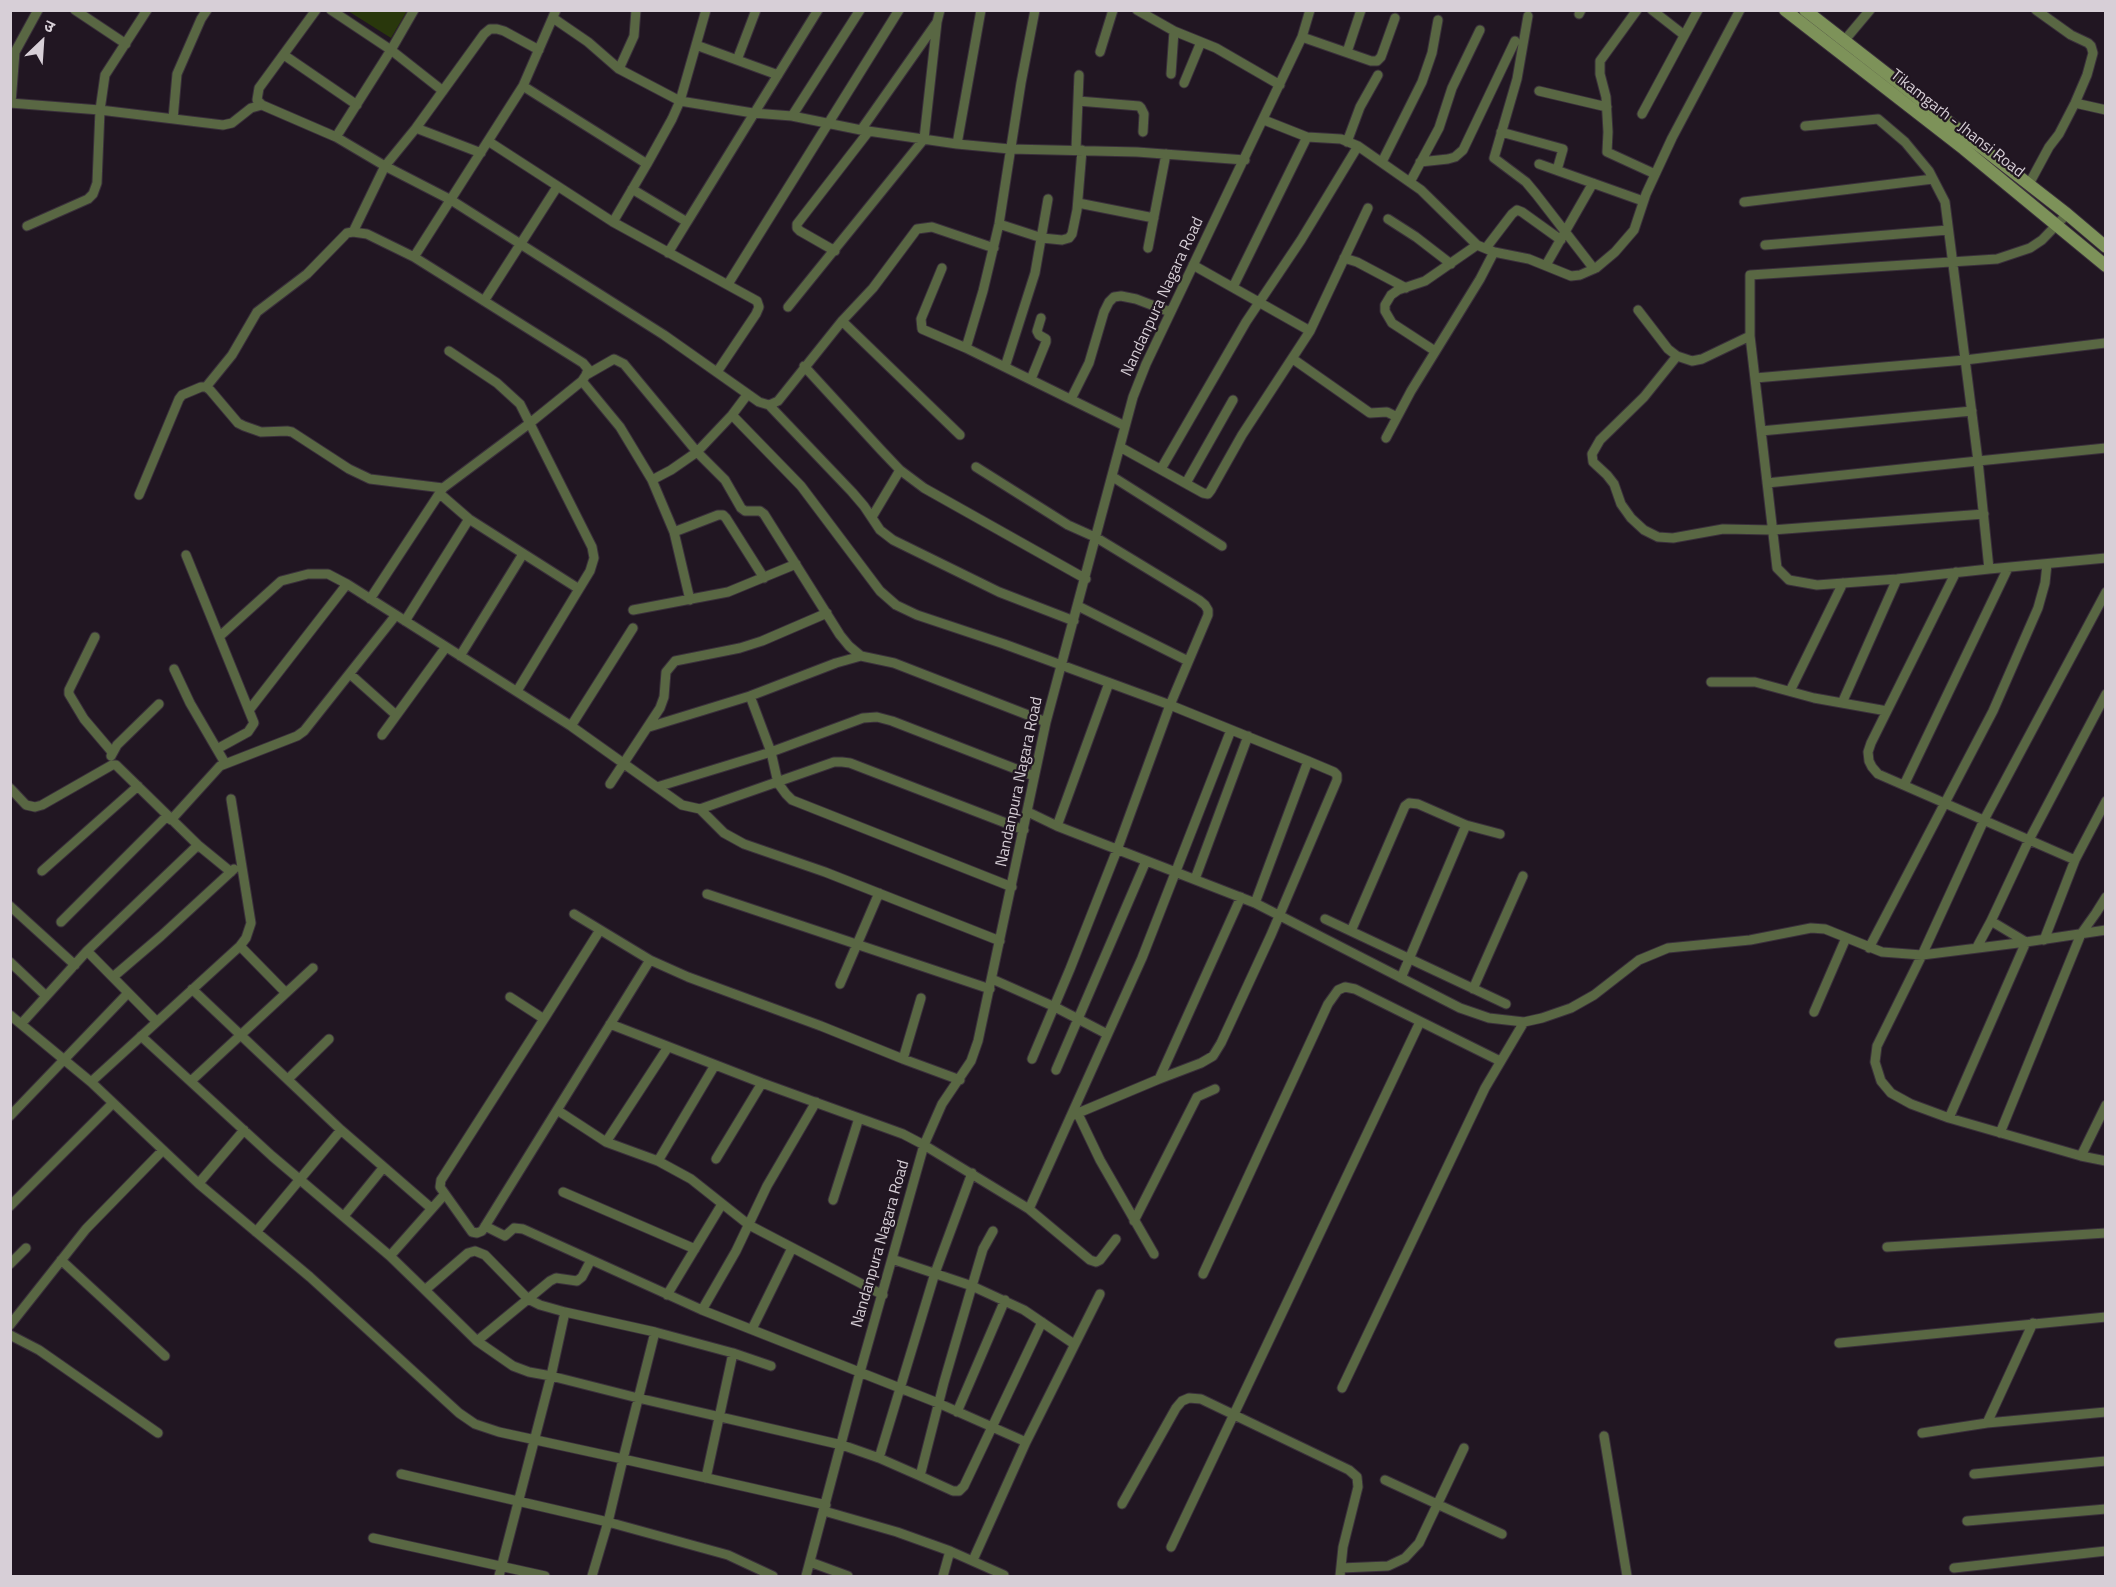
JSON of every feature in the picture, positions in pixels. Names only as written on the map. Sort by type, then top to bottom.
[{"type":"street","points":[[38,10],[15,52],[11,103],[100,110],[223,124],[232,123],[251,108],[262,105]]},
{"type":"street","points":[[75,10],[126,44]]},
{"type":"street","points":[[27,226],[88,200],[93,194],[97,183],[100,110],[105,75],[147,10]]},
{"type":"street","points":[[173,119],[177,74],[207,10]]},
{"type":"street","points":[[316,10],[259,88],[256,100],[262,105],[336,137],[450,200],[615,303],[747,395],[769,405],[852,492],[880,530],[893,540],[999,592],[1074,621]]},
{"type":"street","points":[[331,10],[391,50],[443,91]]},
{"type":"street","points":[[336,137],[414,10]]},
{"type":"street","points":[[619,69],[634,36],[636,10]]},
{"type":"street","points":[[613,222],[664,136],[680,100],[706,10]]},
{"type":"street","points":[[737,60],[756,10]]},
{"type":"street","points":[[668,253],[818,10]]},
{"type":"street","points":[[792,116],[860,10]]},
{"type":"street","points":[[728,284],[828,123],[879,46],[899,10]]},
{"type":"street","points":[[788,307],[924,139],[940,10]]},
{"type":"street","points":[[957,144],[981,10]]},
{"type":"street","points":[[966,348],[984,291],[999,224],[1035,10]]},
{"type":"street","points":[[1100,52],[1113,10]]},
{"type":"street","points":[[1137,10],[1280,85]]},
{"type":"street","name":"Nandanpura Nagara Road","points":[[806,1576],[924,1145],[942,1104],[971,1061],[978,1041],[1046,722],[1097,538],[1125,426],[1146,364],[1280,85],[1302,37],[1310,10]]},
{"type":"street","points":[[1347,52],[1361,10]]},
{"type":"street","points":[[1636,10],[1600,60],[1600,74],[1607,106],[1607,152],[1655,174]]},
{"type":"street","points":[[1652,10],[1684,36]]},
{"type":"street","points":[[1642,114],[1698,10]]},
{"type":"street","points":[[1263,120],[1307,136],[1326,137],[1358,146],[1410,182],[1435,203],[1449,219],[1486,248],[1529,259],[1571,276],[1580,275],[1594,269],[1616,252],[1634,230],[1655,174],[1740,10]]},
{"type":"street","name":"Tikamgarh - Jhansi Road","points":[[1785,10],[1894,94],[2106,266]]},
{"type":"street","points":[[1805,10],[2067,214],[2106,248]]},
{"type":"street","points":[[1844,41],[1870,10]]},
{"type":"street","points":[[2029,184],[2049,147],[2060,134],[2087,75],[2092,53],[2091,46],[2036,10]]},
{"type":"street","points":[[414,257],[524,86],[554,14],[619,69],[680,100],[957,144],[1010,149],[1079,149],[1245,160]]},
{"type":"street","points":[[1528,16],[1517,79],[1494,159],[1526,182],[1564,236],[1594,269]]},
{"type":"street","points":[[1302,37],[1371,61],[1379,60],[1395,18]]},
{"type":"street","points":[[1382,162],[1422,82],[1432,53],[1438,20]]},
{"type":"street","points":[[835,251],[800,231],[797,224],[865,130],[937,22]]},
{"type":"street","points":[[353,232],[385,166],[416,128],[484,34],[497,28],[539,50]]},
{"type":"street","points":[[1410,182],[1439,128],[1452,88],[1480,30]]},
{"type":"street","points":[[1171,74],[1174,31]]},
{"type":"street","points":[[1420,162],[1448,159],[1463,150],[1515,41]]},
{"type":"street","points":[[1184,83],[1201,42]]},
{"type":"street","points":[[696,45],[777,75]]},
{"type":"street","points":[[284,55],[357,105]]},
{"type":"street","points":[[999,224],[1042,238],[1062,240],[1071,237],[1078,203],[1079,75]]},
{"type":"street","points":[[1347,142],[1360,107],[1378,75]]},
{"type":"street","points":[[524,86],[647,164]]},
{"type":"street","points":[[1539,91],[1607,106]]},
{"type":"street","points":[[1078,101],[1138,106],[1142,108],[1144,114],[1143,132]]},
{"type":"street","points":[[2075,102],[2106,111]]},
{"type":"street","points":[[1805,126],[1878,119],[1905,142],[1929,171],[1945,202],[1978,461],[1989,569]]},
{"type":"street","points":[[416,128],[481,153]]},
{"type":"street","points":[[1501,132],[1563,149],[1557,170]]},
{"type":"street","points":[[1233,287],[1307,136]]},
{"type":"street","points":[[488,141],[613,222],[752,296],[757,301],[759,307],[756,314],[717,372]]},
{"type":"street","points":[[1161,469],[1259,302],[1301,240],[1358,146]]},
{"type":"street","points":[[1149,248],[1166,154]]},
{"type":"street","points":[[1539,164],[1643,201]]},
{"type":"street","points":[[1744,202],[1933,179]]},
{"type":"street","points":[[1546,265],[1593,183]]},
{"type":"street","points":[[484,301],[557,187]]},
{"type":"street","points":[[632,189],[687,222]]},
{"type":"street","points":[[1005,367],[1035,273],[1048,199]]},
{"type":"street","points":[[1078,203],[1154,218]]},
{"type":"street","points":[[1120,447],[1208,494],[1242,435],[1310,331],[1368,208]]},
{"type":"street","points":[[1386,438],[1435,351],[1480,279],[1486,248],[1512,214],[1517,210],[1522,212],[1564,236]]},
{"type":"street","points":[[2067,214],[2030,249],[1997,259],[1750,275],[1750,336],[1777,568],[1789,580],[1817,585],[2106,558]]},
{"type":"street","points":[[1388,219],[1451,264]]},
{"type":"street","points":[[769,405],[778,401],[804,366],[873,288],[917,229],[932,227],[994,248]]},
{"type":"street","points":[[1765,245],[1948,230]]},
{"type":"street","points":[[139,495],[182,395],[206,387],[232,355],[257,312],[307,274],[347,233],[367,234],[414,257],[583,363],[588,369],[584,378]]},
{"type":"street","points":[[1435,351],[1392,323],[1385,311],[1385,305],[1391,295],[1425,281],[1451,264],[1486,248]]},
{"type":"street","points":[[1344,258],[1357,262],[1407,288]]},
{"type":"street","points":[[1193,265],[1310,331]]},
{"type":"street","points":[[942,268],[921,325],[928,333],[966,348],[1125,426]]},
{"type":"street","points":[[1071,399],[1089,363],[1104,312],[1114,297],[1136,299],[1170,312]]},
{"type":"street","points":[[1638,310],[1668,349],[1677,356],[1692,361],[1750,336]]},
{"type":"street","points":[[1031,379],[1046,342],[1046,339],[1037,331],[1041,318]]},
{"type":"street","points":[[842,321],[960,435]]},
{"type":"street","points":[[1755,378],[1965,360],[2105,344]]},
{"type":"street","points":[[449,351],[510,393],[520,404],[592,548],[594,558],[590,571],[517,692]]},
{"type":"street","points":[[1677,356],[1644,396],[1600,440],[1592,454],[1593,462],[1614,484],[1621,504],[1644,530],[1658,537],[1673,537],[1723,529],[1772,530],[1984,514]]},
{"type":"street","points":[[1293,358],[1370,413],[1384,412],[1397,417]]},
{"type":"street","points":[[370,599],[441,491],[456,477],[530,423],[584,378],[614,359],[624,363],[697,452],[725,480],[741,508],[745,511],[760,510],[764,514],[849,646],[861,656]]},
{"type":"street","points":[[804,366],[900,470],[924,488],[1086,579]]},
{"type":"street","points":[[584,378],[620,427],[652,480],[674,532],[690,600]]},
{"type":"street","points":[[206,387],[244,426],[261,432],[292,432],[349,469],[370,479],[441,491],[469,519],[579,589]]},
{"type":"street","points":[[652,480],[697,452],[732,415],[747,395]]},
{"type":"street","points":[[1185,483],[1233,400]]},
{"type":"street","points":[[1761,431],[1972,411]]},
{"type":"street","points":[[732,415],[801,486],[880,591],[896,605],[917,615],[1170,705],[1308,760],[1337,775],[1337,780],[1280,914],[1213,1056],[1202,1063],[1074,1115]]},
{"type":"street","points":[[1767,483],[2106,448]]},
{"type":"street","points":[[976,467],[1068,525],[1097,538],[1205,604],[1208,615],[1170,705],[1117,850],[1032,1059]]},
{"type":"street","points":[[872,517],[900,470]]},
{"type":"street","points":[[1113,477],[1222,546]]},
{"type":"street","points":[[674,532],[723,515],[764,578]]},
{"type":"street","points":[[405,621],[469,519]]},
{"type":"street","points":[[460,656],[523,554]]},
{"type":"street","points":[[186,555],[254,723],[253,727],[217,749]]},
{"type":"street","points":[[633,610],[728,592],[796,564]]},
{"type":"street","points":[[1869,948],[1993,711],[2038,608],[2045,583],[2047,564]]},
{"type":"street","points":[[1904,785],[2008,568]]},
{"type":"street","points":[[1956,572],[1871,743],[1868,752],[1869,761],[1878,774],[2075,860]]},
{"type":"street","points":[[220,636],[280,581],[290,577],[319,573],[335,577],[347,584],[571,726],[682,805],[700,808],[834,762],[850,763],[1024,830]]},
{"type":"street","points":[[1842,703],[1896,579]]},
{"type":"street","points":[[1790,691],[1843,583]]},
{"type":"street","points":[[250,709],[347,584]]},
{"type":"street","points":[[2106,592],[1984,820],[1878,1046],[1875,1062],[1881,1081],[1891,1093],[1911,1104],[2000,1133],[2106,1161]]},
{"type":"street","points":[[1078,606],[1188,662]]},
{"type":"street","points":[[610,784],[660,708],[664,697],[666,672],[675,661],[740,648],[827,613]]},
{"type":"street","points":[[61,922],[169,818],[216,769],[225,763],[297,736],[304,731],[396,615]]},
{"type":"street","points":[[571,726],[633,628]]},
{"type":"street","points":[[95,637],[69,694],[84,719],[112,752]]},
{"type":"street","points":[[382,735],[446,647]]},
{"type":"street","points":[[649,727],[750,696],[836,663],[861,656],[894,663],[1046,722]]},
{"type":"street","points":[[174,669],[190,703],[225,763]]},
{"type":"street","points":[[350,674],[396,715]]},
{"type":"street","points":[[1711,682],[1755,682],[1842,703],[1887,711]]},
{"type":"street","points":[[1057,826],[1109,683]]},
{"type":"street","points":[[1977,947],[2029,840],[2106,694]]},
{"type":"street","points":[[750,696],[771,752],[778,783],[786,794],[799,803],[1012,887]]},
{"type":"street","points":[[112,765],[112,752],[117,745],[159,704]]},
{"type":"street","points":[[657,787],[771,752],[863,718],[877,717],[1034,776]]},
{"type":"street","points":[[1029,1209],[1074,1115],[1107,1034],[1142,958],[1231,730]]},
{"type":"street","points":[[1195,879],[1248,736]]},
{"type":"street","points":[[1255,903],[1308,760]]},
{"type":"street","points":[[10,788],[26,804],[35,807],[112,765],[116,765],[198,845],[231,872]]},
{"type":"street","points":[[42,871],[138,786]]},
{"type":"street","points":[[91,1082],[246,939],[251,922],[231,799]]},
{"type":"street","points":[[2044,939],[2075,860],[2106,801]]},
{"type":"street","points":[[1351,931],[1405,806],[1409,803],[1418,804],[1466,825],[1500,834]]},
{"type":"street","points":[[700,808],[724,832],[744,844],[879,893],[1000,941]]},
{"type":"street","points":[[1028,812],[1057,826],[1280,914],[1460,1008],[1489,1018],[1524,1022],[1571,1008],[1594,995],[1635,963],[1668,948],[1750,940],[1811,928],[1825,929],[1869,948],[1889,953],[1922,955],[2106,930]]},
{"type":"street","points":[[1401,978],[1466,825]]},
{"type":"street","points":[[198,845],[87,951],[46,996],[15,1022],[91,1082],[199,1183],[369,1329],[459,1413],[475,1424],[499,1432],[706,1478],[825,1508],[950,1551],[1004,1575]]},
{"type":"street","points":[[1056,1070],[1146,861]]},
{"type":"street","points":[[113,977],[240,864]]},
{"type":"street","points":[[1473,989],[1523,876]]},
{"type":"street","points":[[840,984],[879,893]]},
{"type":"street","points":[[707,894],[858,945],[991,984],[1054,1007],[1107,1034]]},
{"type":"street","points":[[1159,1079],[1241,897]]},
{"type":"street","points":[[2000,1133],[2081,933],[2106,897]]},
{"type":"street","points":[[10,906],[75,965]]},
{"type":"street","points":[[574,914],[650,960],[688,977],[960,1080]]},
{"type":"street","points":[[1325,919],[1506,1004]]},
{"type":"street","points":[[1991,921],[2026,942]]},
{"type":"street","points":[[600,930],[441,1180],[440,1187],[444,1195],[472,1232],[482,1231],[650,960]]},
{"type":"street","points":[[1814,1012],[1846,938]]},
{"type":"street","points":[[1949,1118],[2026,942]]},
{"type":"street","points":[[240,946],[286,993]]},
{"type":"street","points":[[87,951],[156,1022]]},
{"type":"street","points":[[10,962],[46,996]]},
{"type":"street","points":[[191,1082],[313,968]]},
{"type":"street","points":[[1203,1274],[1333,995],[1338,990],[1345,987],[1355,989],[1500,1061]]},
{"type":"street","points":[[192,989],[341,1130],[430,1208]]},
{"type":"street","points":[[10,1116],[128,993]]},
{"type":"street","points":[[510,997],[544,1019]]},
{"type":"street","points":[[903,1059],[921,998]]},
{"type":"street","points":[[1171,1547],[1420,1022]]},
{"type":"street","points":[[1342,1388],[1500,1061],[1524,1022]]},
{"type":"street","points":[[610,1024],[762,1083],[903,1134],[1029,1209],[1090,1260],[1096,1262],[1100,1260],[1116,1239]]},
{"type":"street","points":[[141,1036],[244,1130],[390,1256],[477,1341],[513,1366],[529,1372],[842,1445],[879,1458],[953,1491],[959,1491],[964,1486],[1042,1322]]},
{"type":"street","points":[[288,1079],[328,1039]]},
{"type":"street","points":[[606,1142],[668,1047]]},
{"type":"street","points":[[658,1161],[715,1065]]},
{"type":"street","points":[[716,1159],[762,1083]]},
{"type":"street","points":[[1134,1221],[1197,1096],[1215,1089]]},
{"type":"street","points":[[702,1310],[767,1186],[816,1102]]},
{"type":"street","points":[[13,1200],[113,1103]]},
{"type":"street","points":[[2081,1156],[2106,1105]]},
{"type":"street","points":[[557,1110],[606,1142],[658,1161],[691,1179],[748,1225],[883,1295]]},
{"type":"street","points":[[1074,1115],[1154,1254]]},
{"type":"street","points":[[833,1200],[859,1118]]},
{"type":"street","points":[[199,1183],[244,1130]]},
{"type":"street","points":[[256,1232],[341,1130]]},
{"type":"street","points":[[10,1325],[86,1229],[163,1150]]},
{"type":"street","points":[[344,1216],[383,1168]]},
{"type":"street","points":[[879,1458],[898,1389],[935,1273],[972,1173]]},
{"type":"street","points":[[563,1192],[695,1249]]},
{"type":"street","points":[[390,1256],[430,1208],[444,1195]]},
{"type":"street","points":[[666,1295],[722,1204]]},
{"type":"street","points":[[485,1226],[505,1236],[518,1227],[666,1295],[938,1403],[1026,1442]]},
{"type":"street","points":[[920,1476],[938,1403],[983,1249],[993,1232]]},
{"type":"street","points":[[1887,1247],[2106,1233]]},
{"type":"street","points":[[10,1264],[26,1248]]},
{"type":"street","points":[[752,1329],[792,1248]]},
{"type":"street","points":[[425,1290],[468,1253],[475,1251],[485,1255],[528,1299],[540,1305],[655,1332],[734,1353],[771,1366]]},
{"type":"street","points":[[892,1259],[972,1286],[1005,1300],[1074,1344]]},
{"type":"street","points":[[61,1260],[165,1356]]},
{"type":"street","points":[[477,1341],[550,1281],[556,1278],[578,1281],[591,1260]]},
{"type":"street","points":[[973,1560],[1026,1442],[1100,1294]]},
{"type":"street","points":[[957,1412],[1005,1300]]},
{"type":"street","points":[[500,1572],[551,1376],[565,1312]]},
{"type":"street","points":[[1839,1344],[2106,1317]]},
{"type":"street","points":[[1987,1423],[2033,1323]]},
{"type":"street","points":[[592,1576],[608,1522],[655,1332]]},
{"type":"street","points":[[10,1335],[39,1350],[158,1433]]},
{"type":"street","points":[[706,1478],[734,1353]]},
{"type":"street","points":[[1122,1504],[1182,1401],[1190,1398],[1201,1399],[1349,1470],[1357,1477],[1358,1487],[1343,1548],[1340,1572],[1388,1566],[1405,1558],[1419,1543],[1464,1448]]},
{"type":"street","points":[[1922,1433],[1987,1423],[2106,1412]]},
{"type":"street","points":[[1604,1436],[1627,1576]]},
{"type":"street","points":[[1974,1474],[2106,1461]]},
{"type":"street","points":[[401,1474],[608,1522],[728,1555],[773,1576]]},
{"type":"street","points":[[1385,1480],[1502,1534]]},
{"type":"street","points":[[1967,1521],[2106,1509]]},
{"type":"street","points":[[373,1538],[500,1572],[545,1576]]},
{"type":"street","points":[[943,1576],[950,1551]]},
{"type":"street","points":[[1953,1568],[2106,1551]]},
{"type":"street","points":[[810,1562],[848,1576]]},
{"type":"green space","points":[[407,10],[391,38],[348,11]]}]
